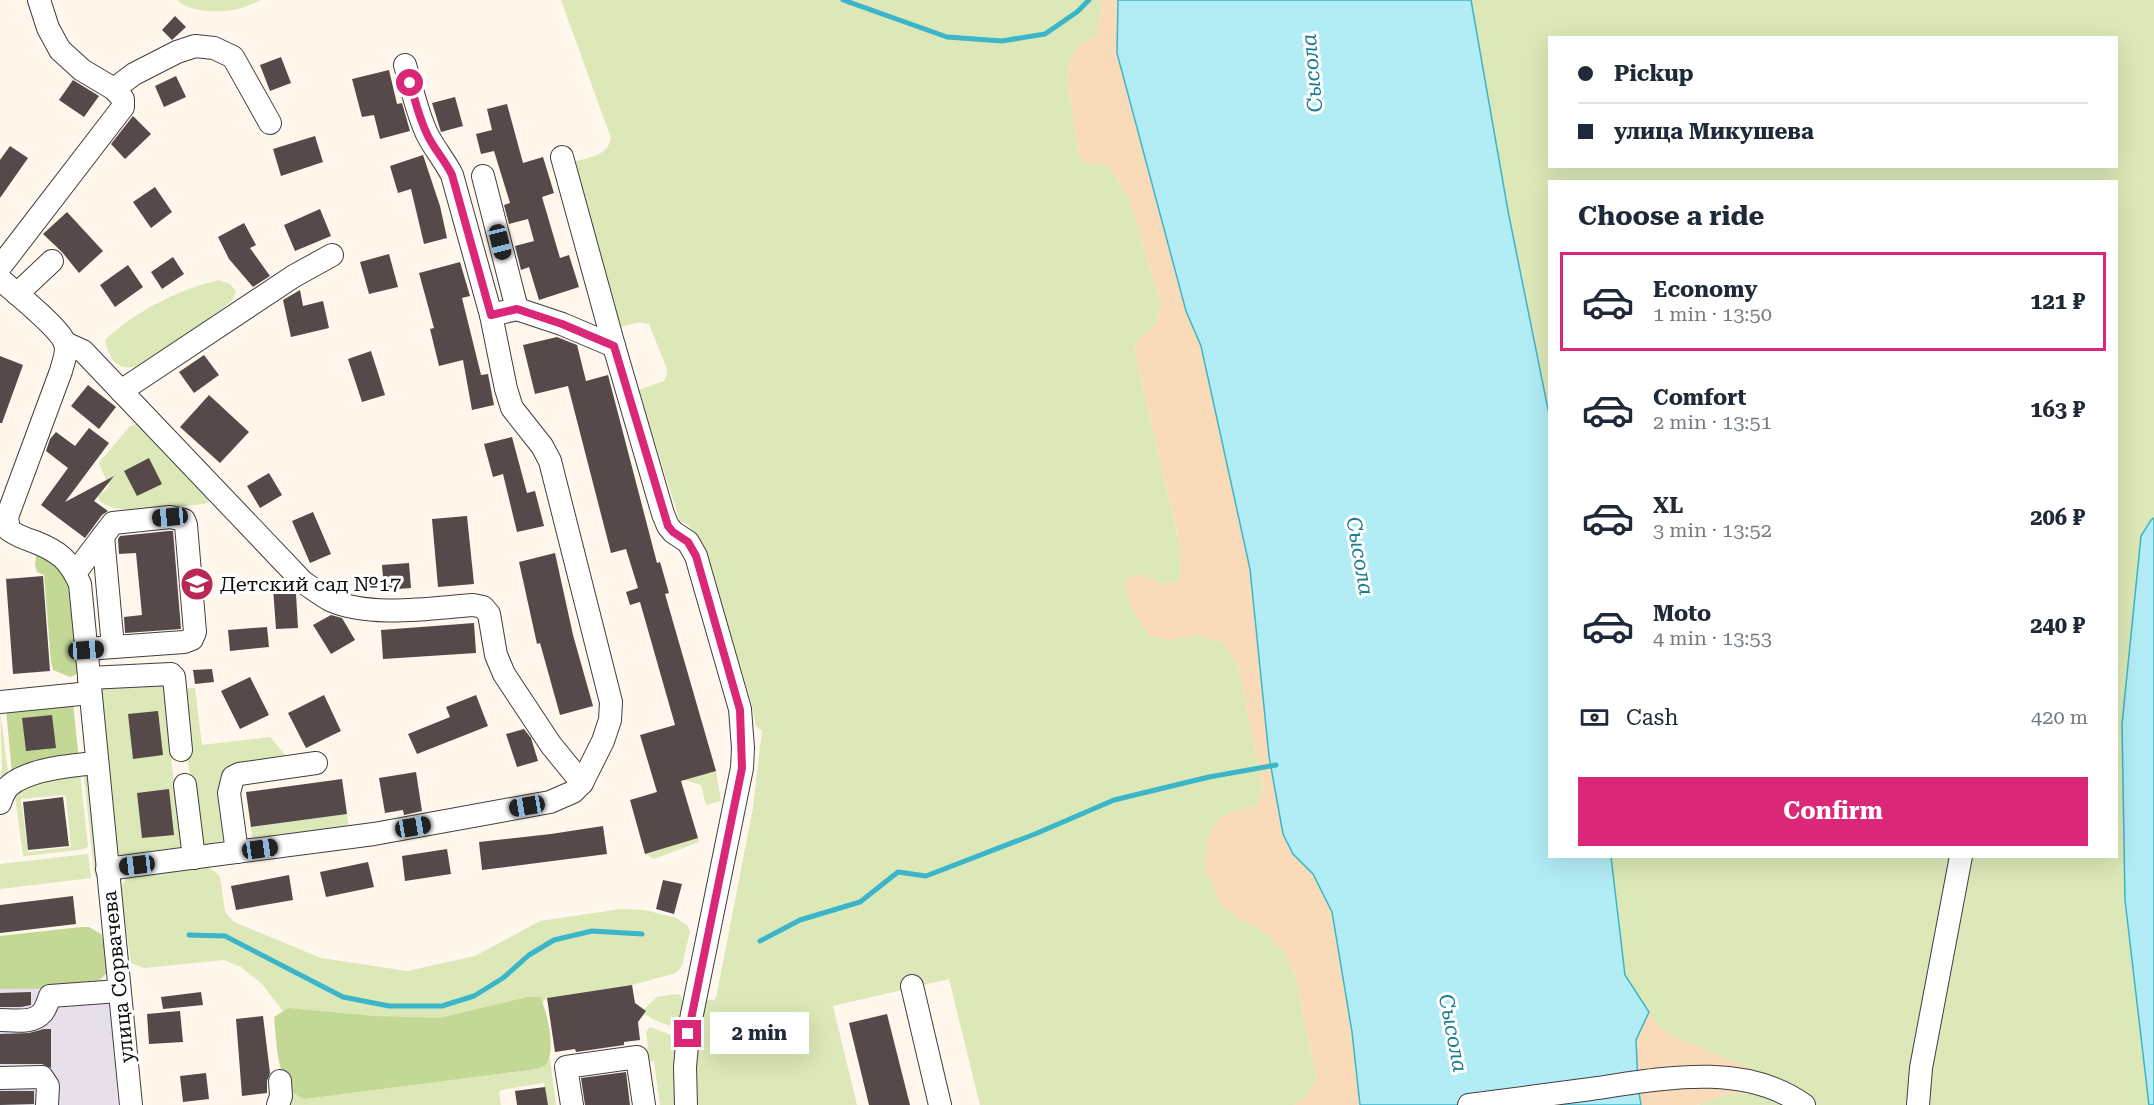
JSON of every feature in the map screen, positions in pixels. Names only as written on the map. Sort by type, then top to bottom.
[{"type":"street","points":[[0,267],[123,107],[123,99],[114,89],[82,70],[60,50],[48,28],[39,0]]},
{"type":"street","points":[[114,89],[135,74],[177,52],[195,46],[214,48],[234,57],[270,123]]},
{"type":"street","points":[[107,869],[374,834],[550,802],[573,792],[582,783],[603,741],[610,720],[611,702],[550,462],[542,446],[512,408],[491,315],[452,175],[444,158],[428,137],[420,119],[405,65]]},
{"type":"street","points":[[562,157],[614,346],[666,520],[673,532],[688,542],[696,556],[740,710],[742,768],[688,1034],[685,1067],[686,1105]]},
{"type":"street","points":[[483,176],[517,309]]},
{"type":"street","points":[[121,391],[294,276],[332,255]]},
{"type":"street","points":[[17,294],[52,261]]},
{"type":"street","points":[[0,279],[52,327],[64,343],[83,351],[303,582],[331,600],[362,608],[398,610],[473,605],[483,607],[489,614],[496,655],[504,674],[551,745],[582,783]]},
{"type":"street","points":[[491,315],[517,309],[562,324],[614,346]]},
{"type":"street","points":[[64,343],[65,357],[61,371],[7,517],[4,533],[52,549],[70,564],[75,573],[113,523],[170,517],[184,520],[195,632],[192,639],[184,642],[86,650]]},
{"type":"street","points":[[103,536],[113,647]]},
{"type":"street","name":"улица Сорвачева","points":[[75,573],[80,584],[131,1105]]},
{"type":"street","points":[[0,702],[171,674],[174,677],[181,750]]},
{"type":"street","points":[[0,803],[7,787],[22,778],[46,771],[97,763]]},
{"type":"street","points":[[237,852],[229,793],[233,777],[239,774],[316,763]]},
{"type":"street","points":[[185,785],[194,858]]},
{"type":"street","points":[[1918,1105],[1921,1068],[1961,858]]},
{"type":"street","points":[[912,986],[939,1105]]},
{"type":"street","points":[[0,1020],[29,1020],[37,1017],[43,1012],[50,996],[119,991]]},
{"type":"street","points":[[572,1105],[566,1067],[638,1057],[644,1105]]},
{"type":"street","points":[[0,1078],[42,1077],[48,1086],[48,1105]]},
{"type":"street","points":[[1469,1105],[1647,1081],[1696,1077],[1740,1079],[1787,1093],[1804,1105]]},
{"type":"street","points":[[278,1105],[281,1096],[280,1080]]},
{"type":"shaded area","points":[[102,979],[109,986],[118,1105],[0,1105],[0,986]]},
{"type":"green space","points":[[177,0],[261,0],[226,11],[203,11],[188,7]]},
{"type":"green space","points":[[561,0],[1099,0],[1102,7],[1097,35],[1080,44],[1070,61],[1068,81],[1078,153],[1088,164],[1104,164],[1115,175],[1129,198],[1160,301],[1161,309],[1157,324],[1135,344],[1136,358],[1181,549],[1180,581],[1162,584],[1143,574],[1170,640],[1197,635],[1224,643],[1239,668],[1263,789],[1257,806],[1233,811],[1237,918],[1260,929],[1286,953],[1296,978],[1317,1080],[1306,1097],[1294,1105],[980,1105],[949,979],[833,1006],[857,1105],[700,1105],[693,1103],[690,1098],[704,1000],[716,998],[753,808],[762,730],[756,727],[752,705],[703,546],[688,525],[680,521],[638,390],[664,381],[667,369],[649,324],[635,323],[611,331],[574,162],[602,152],[611,138]]},
{"type":"green space","points":[[1471,0],[2154,0],[2154,518],[2151,520],[2125,900],[2149,1105],[1697,1105],[1730,1093],[1756,1094],[1656,1026],[1625,975],[1611,858],[2118,858],[2118,180],[1548,180],[1548,409],[1508,211]]},
{"type":"green space","points":[[219,280],[230,284],[236,291],[232,301],[148,363],[125,367],[115,362],[105,340],[117,330],[158,303],[203,284]]},
{"type":"green space","points":[[136,424],[146,428],[208,498],[209,502],[165,509],[134,510],[108,506],[99,500],[98,496],[109,487],[99,463],[130,426]]},
{"type":"green space","points":[[51,555],[75,588],[79,673],[70,677],[53,670],[51,662],[44,575],[37,572],[35,565],[36,556]]},
{"type":"green space","points":[[163,686],[181,848],[115,856],[100,688]]},
{"type":"green space","points":[[195,688],[202,745],[270,737],[291,762],[231,769],[226,840],[202,846],[197,840],[180,689]]},
{"type":"green space","points":[[73,703],[79,760],[12,774],[6,709]]},
{"type":"green space","points":[[0,710],[9,780],[0,775],[2,768]]},
{"type":"green space","points":[[86,765],[103,878],[96,878],[94,871],[83,767]]},
{"type":"green space","points":[[716,771],[721,801],[706,805],[701,785],[685,780]]},
{"type":"green space","points":[[80,774],[88,846],[85,849],[23,855],[14,790],[19,782]],"holes":[[[63,795],[66,797],[71,847],[28,852],[21,799]]]},
{"type":"green space","points":[[347,814],[349,829],[253,842],[251,827]]},
{"type":"green space","points":[[698,838],[699,842],[654,859],[645,854]]},
{"type":"green space","points":[[88,854],[91,878],[0,889],[0,864]]},
{"type":"green space","points":[[208,867],[220,876],[225,912],[234,922],[321,958],[407,971],[475,956],[540,921],[621,909],[645,910],[676,918],[688,926],[690,932],[682,966],[676,973],[632,985],[547,998],[511,1038],[317,1042],[282,1010],[262,984],[241,967],[224,960],[144,968],[131,963],[120,888],[128,876]]},
{"type":"green space","points":[[89,927],[101,934],[108,961],[105,975],[87,984],[72,986],[0,989],[0,936]]},
{"type":"green space","points":[[680,995],[683,1002],[680,1019],[676,1024],[667,1025],[644,1014],[646,1011],[644,1009],[657,997]]},
{"type":"green space","points":[[528,997],[540,997],[550,1032],[548,1060],[541,1067],[305,1099],[288,1087],[283,1076],[277,1052],[274,1017],[288,1008],[373,1016],[439,1018]]},
{"type":"green space","points":[[650,1027],[674,1036],[676,1040],[675,1105],[660,1105],[654,1061],[644,1062],[648,1047],[646,1032]]},
{"type":"green space","points":[[550,1058],[556,1105],[548,1105],[544,1083],[501,1090],[499,1092],[501,1105],[283,1105],[287,1087],[296,1096],[305,1099],[530,1070],[544,1066]]},
{"type":"sand","points":[[1099,0],[1118,0],[1117,53],[1186,311],[1201,346],[1250,569],[1269,756],[1283,834],[1293,854],[1313,874],[1332,912],[1352,1032],[1360,1104],[1357,1105],[1294,1105],[1306,1097],[1317,1080],[1296,978],[1286,953],[1260,929],[1237,918],[1221,905],[1205,867],[1206,842],[1218,819],[1233,811],[1257,806],[1263,789],[1239,668],[1224,643],[1197,635],[1170,640],[1149,636],[1128,600],[1125,579],[1143,574],[1162,584],[1180,581],[1181,548],[1136,358],[1135,344],[1157,324],[1161,309],[1160,301],[1129,198],[1115,175],[1104,164],[1088,164],[1078,153],[1068,81],[1070,60],[1080,44],[1097,35],[1102,7]]},
{"type":"sand","points":[[1649,1012],[1656,1025],[1673,1036],[1745,1066],[1765,1080],[1757,1094],[1730,1093],[1697,1105],[1641,1105],[1636,1040]]},
{"type":"water","name":"Сысола","points":[[1118,0],[1471,0],[1508,211],[1548,409],[1548,858],[1611,858],[1625,975],[1649,1012],[1636,1040],[1641,1105],[1360,1105],[1352,1032],[1332,912],[1313,874],[1293,854],[1283,834],[1269,756],[1250,569],[1201,346],[1186,311],[1117,53]]},
{"type":"water","points":[[2154,518],[2154,1105],[2149,1105],[2125,900],[2122,724],[2141,536]]},
{"type":"building","points":[[175,16],[186,27],[172,40],[162,30]]},
{"type":"building","points":[[281,57],[291,83],[270,91],[260,65]]},
{"type":"building","points":[[389,70],[397,104],[402,103],[410,131],[380,139],[374,115],[362,117],[352,79]]},
{"type":"building","points":[[176,76],[186,97],[164,107],[155,86]]},
{"type":"building","points":[[73,80],[99,96],[84,117],[59,100]]},
{"type":"building","points":[[455,97],[463,126],[441,132],[432,103]]},
{"type":"building","points":[[507,104],[523,163],[543,157],[554,193],[542,197],[560,258],[569,255],[579,287],[539,300],[529,267],[521,270],[515,246],[534,241],[528,219],[509,224],[504,205],[510,203],[494,151],[481,154],[476,134],[492,130],[487,109]]},
{"type":"building","points":[[133,116],[151,134],[125,159],[111,144]]},
{"type":"building","points":[[315,136],[323,162],[281,176],[273,149]]},
{"type":"building","points":[[10,146],[28,158],[0,198],[0,160]]},
{"type":"building","points":[[423,155],[440,206],[447,238],[424,244],[411,189],[398,193],[390,166]]},
{"type":"building","points":[[155,187],[172,212],[151,228],[133,202]]},
{"type":"building","points":[[320,209],[331,236],[295,251],[284,225]]},
{"type":"building","points":[[67,212],[103,251],[79,273],[43,234]]},
{"type":"building","points":[[244,223],[256,245],[250,248],[270,276],[253,287],[229,259],[218,237]]},
{"type":"building","points":[[389,254],[398,287],[369,294],[360,262]]},
{"type":"building","points":[[173,257],[184,274],[162,289],[151,272]]},
{"type":"building","points":[[460,262],[470,296],[462,298],[481,375],[488,374],[494,405],[472,410],[463,360],[439,366],[430,329],[434,328],[419,273]]},
{"type":"building","points":[[128,265],[143,287],[115,307],[100,285]]},
{"type":"building","points":[[300,290],[303,306],[323,301],[329,328],[291,337],[283,300]]},
{"type":"building","points":[[557,337],[577,345],[586,381],[608,375],[657,563],[660,562],[669,593],[665,594],[716,771],[681,781],[698,838],[645,854],[630,800],[657,792],[640,735],[675,725],[640,602],[630,605],[626,592],[638,588],[626,549],[611,553],[568,386],[535,394],[523,345]]},
{"type":"building","points":[[371,351],[385,395],[362,402],[348,359]]},
{"type":"building","points":[[204,355],[219,375],[194,393],[179,372]]},
{"type":"building","points":[[0,356],[23,365],[2,423],[0,423]]},
{"type":"building","points":[[88,385],[116,407],[99,429],[71,406]]},
{"type":"building","points":[[209,395],[249,432],[220,463],[180,427]]},
{"type":"building","points":[[89,428],[109,443],[65,502],[114,476],[94,501],[108,511],[102,515],[85,538],[41,505],[68,468],[46,451],[50,439],[56,432],[75,446]]},
{"type":"building","points":[[512,437],[527,493],[535,491],[544,526],[517,532],[503,474],[493,477],[484,444]]},
{"type":"building","points":[[149,458],[162,484],[137,496],[124,471]]},
{"type":"building","points":[[269,473],[282,495],[260,508],[247,486]]},
{"type":"building","points":[[313,512],[331,554],[310,563],[292,521]]},
{"type":"building","points":[[467,516],[474,584],[438,587],[432,519]]},
{"type":"building","points":[[173,531],[181,629],[125,633],[124,617],[142,615],[136,553],[119,554],[118,539],[120,536]]},
{"type":"building","points":[[555,553],[573,635],[593,706],[560,715],[540,643],[537,644],[519,562]]},
{"type":"building","points":[[409,563],[411,588],[384,590],[382,565]]},
{"type":"building","points":[[43,576],[50,671],[13,674],[6,579]]},
{"type":"building","points":[[289,587],[296,594],[298,628],[276,629],[273,588]]},
{"type":"building","points":[[331,615],[342,618],[355,640],[331,654],[313,625]]},
{"type":"building","points":[[474,623],[476,653],[383,659],[381,630]]},
{"type":"building","points":[[267,627],[269,647],[230,651],[228,630]]},
{"type":"building","points":[[212,669],[214,682],[195,684],[193,670]]},
{"type":"building","points":[[250,677],[269,715],[240,729],[221,691]]},
{"type":"building","points":[[324,695],[341,731],[306,748],[288,713]]},
{"type":"building","points":[[476,695],[488,726],[417,754],[408,734],[450,717],[446,707]]},
{"type":"building","points":[[158,711],[163,755],[133,759],[128,714]]},
{"type":"building","points":[[52,715],[56,748],[26,751],[22,718]]},
{"type":"building","points":[[524,729],[531,738],[538,761],[517,767],[506,734]]},
{"type":"building","points":[[416,772],[422,811],[404,815],[403,810],[385,813],[379,778]]},
{"type":"building","points":[[342,779],[347,814],[251,827],[246,792]]},
{"type":"building","points":[[169,789],[174,835],[142,838],[137,793]]},
{"type":"building","points":[[63,797],[69,846],[28,850],[23,802]]},
{"type":"building","points":[[603,826],[607,854],[482,870],[479,842]]},
{"type":"building","points":[[447,849],[451,874],[405,881],[402,856]]},
{"type":"building","points":[[368,862],[374,887],[326,897],[320,872]]},
{"type":"building","points":[[289,875],[293,900],[236,910],[231,886]]},
{"type":"building","points":[[663,880],[682,884],[674,914],[656,909]]},
{"type":"building","points":[[73,896],[76,924],[0,933],[0,905]]},
{"type":"building","points":[[632,985],[635,1003],[646,1011],[638,1022],[640,1040],[624,1042],[624,1045],[576,1052],[575,1049],[555,1052],[547,998]]},
{"type":"building","points":[[31,992],[31,1005],[0,1007],[0,993]]},
{"type":"building","points":[[201,992],[203,1005],[163,1009],[161,997]]},
{"type":"building","points":[[180,1011],[183,1042],[149,1044],[147,1014]]},
{"type":"building","points":[[887,1014],[910,1105],[869,1105],[849,1023]]},
{"type":"building","points":[[263,1016],[270,1073],[267,1093],[242,1096],[236,1019]]},
{"type":"building","points":[[51,1029],[51,1068],[42,1064],[0,1064],[0,1034],[29,1033]]},
{"type":"building","points":[[626,1072],[630,1105],[585,1105],[581,1078]]},
{"type":"building","points":[[206,1073],[209,1099],[183,1102],[180,1076]]},
{"type":"building","points":[[545,1087],[548,1105],[517,1105],[515,1091]]},
{"type":"building","points":[[0,1091],[34,1091],[34,1104],[0,1105]]},
{"type":"waterway","points":[[843,0],[947,37],[1002,41],[1045,34],[1077,12],[1089,0]]},
{"type":"waterway","points":[[760,941],[800,920],[860,902],[898,872],[926,876],[1035,834],[1114,800],[1209,777],[1276,765]]},
{"type":"waterway","points":[[189,935],[225,936],[343,997],[389,1006],[442,1006],[474,996],[503,978],[529,955],[554,940],[592,931],[642,934]]},
{"type":"place","name":"Детский сад №17","points":[[197,584]]},
{"type":"route","points":[[410,83],[420,119],[428,137],[444,158],[452,175],[491,315],[517,309],[562,324],[614,346],[663,514],[668,526],[688,542],[696,556],[740,710],[743,748],[742,768],[688,1034]]}]
